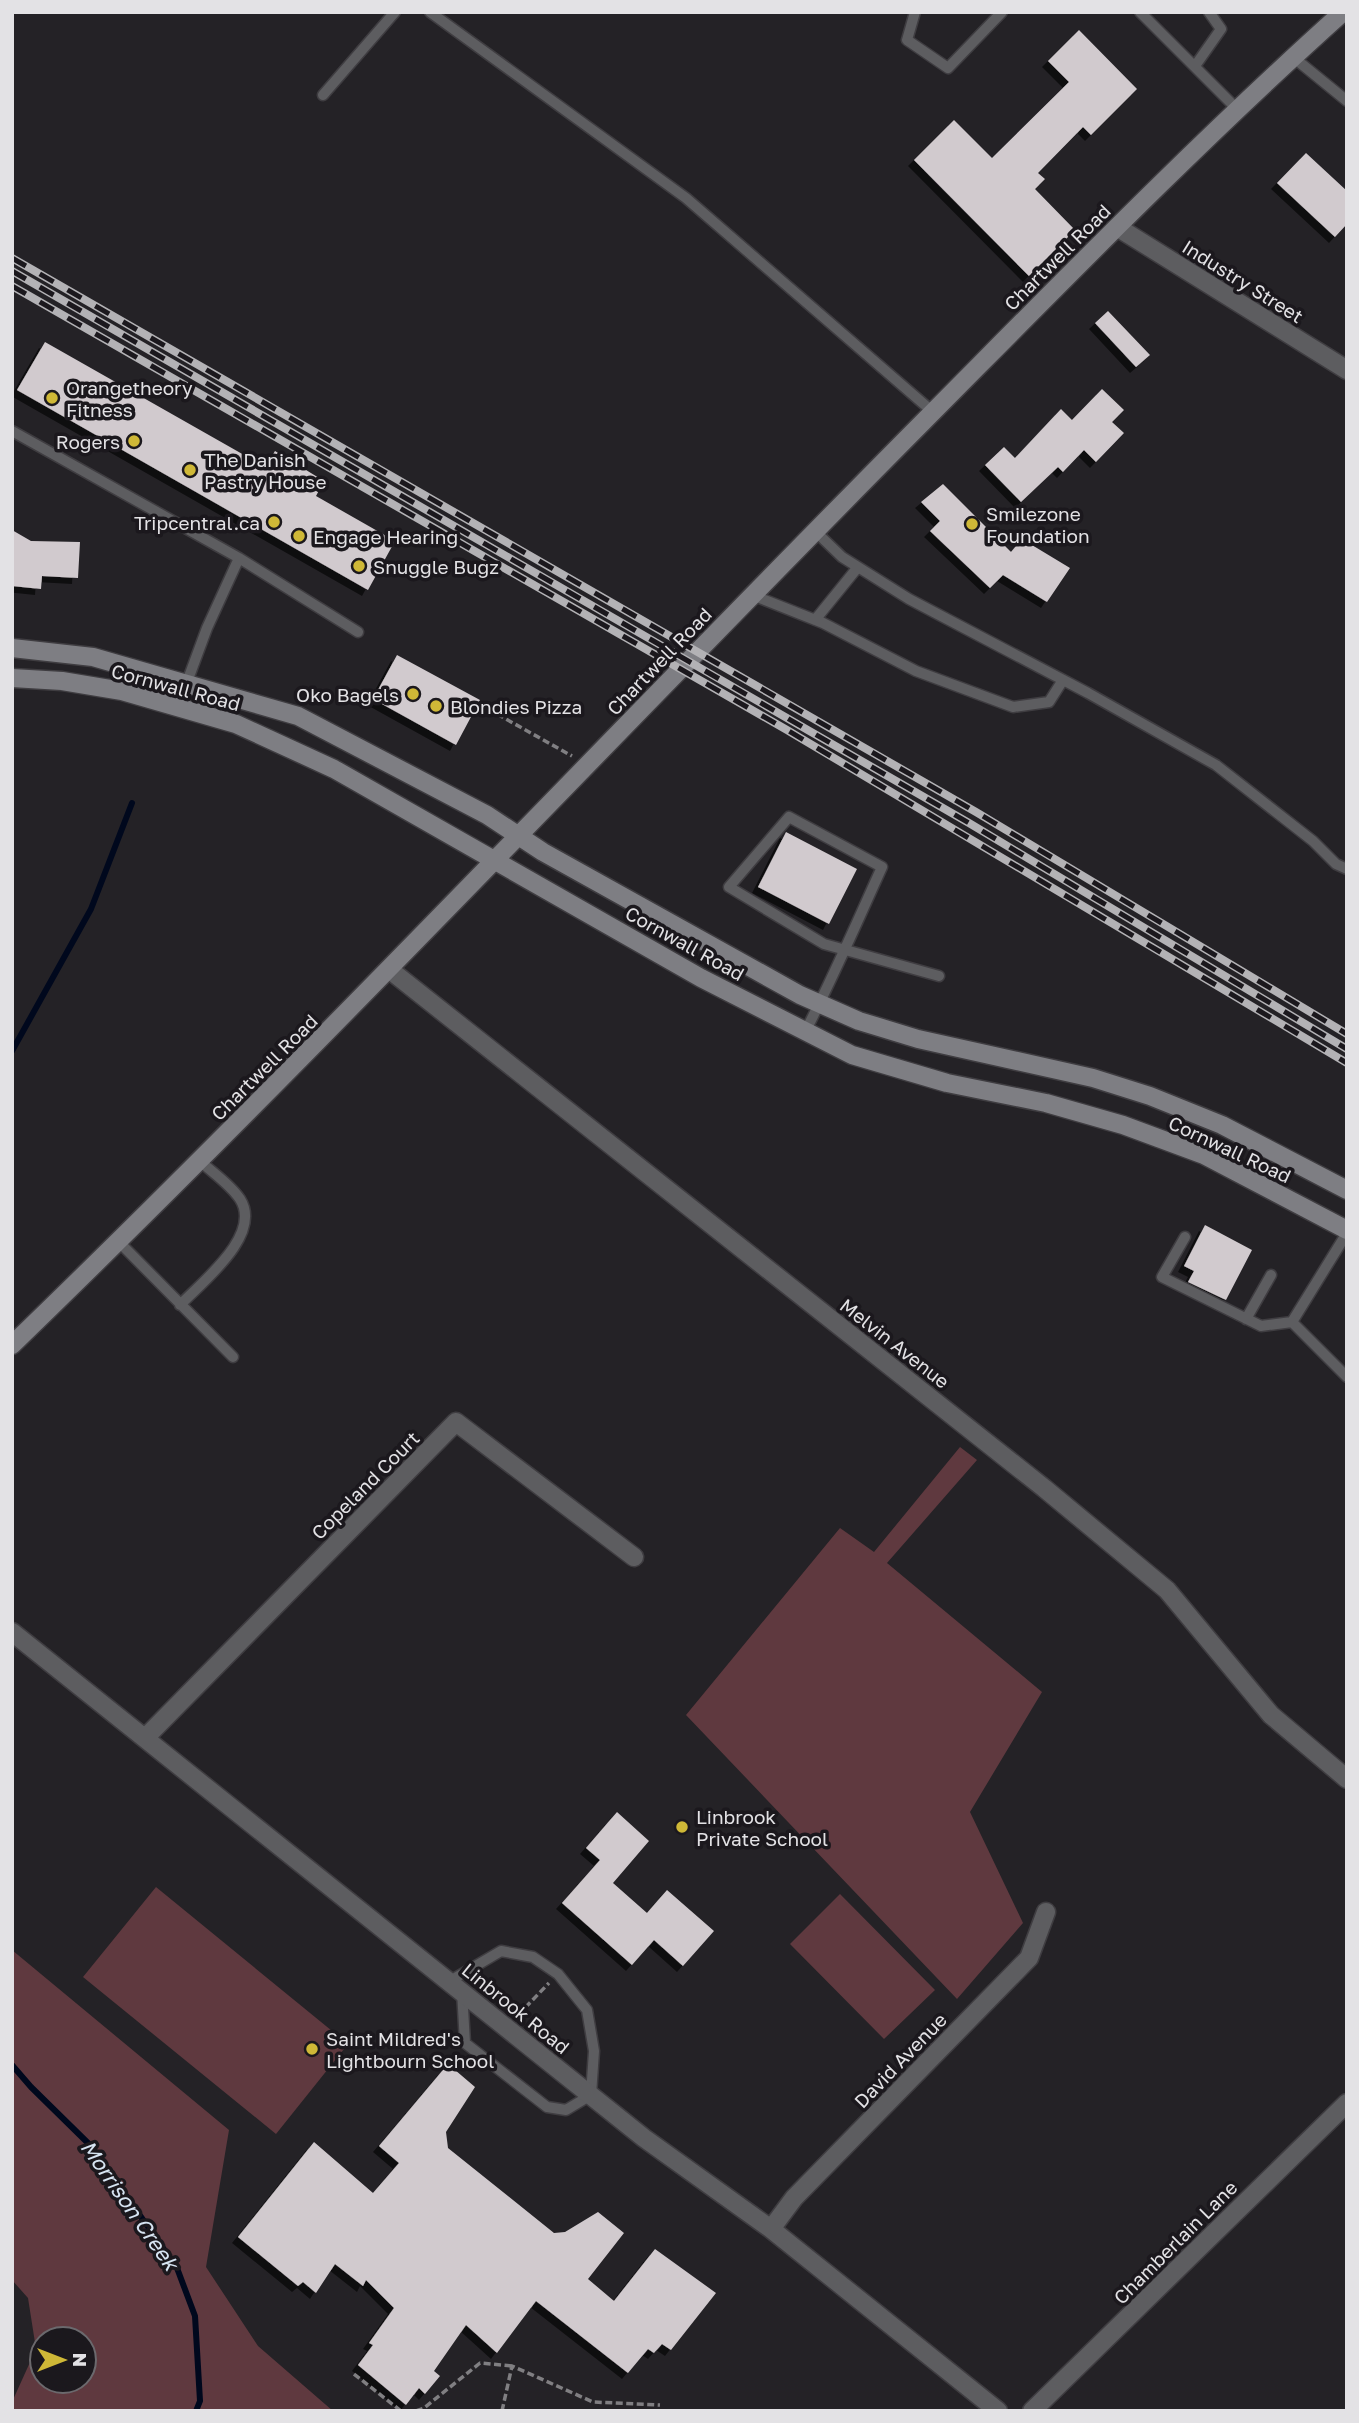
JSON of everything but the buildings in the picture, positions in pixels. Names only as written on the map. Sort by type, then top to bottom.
[{"type":"main road","name":"Chartwell Road","points":[[12,1345],[119,1242],[390,970],[517,835],[1117,227],[1236,108],[1343,12]]},
{"type":"main road","name":"Cornwall Road","points":[[12,648],[93,657],[298,716],[487,814],[517,835],[688,933],[859,1021],[918,1039],[1093,1078],[1150,1096],[1222,1125],[1347,1191]]},
{"type":"main road","name":"Cornwall Road","points":[[12,678],[62,681],[122,691],[236,724],[334,769],[495,858],[701,978],[852,1055],[947,1083],[1046,1103],[1123,1125],[1204,1155],[1347,1231]]},
{"type":"street","name":"Industry Street","points":[[1117,227],[1347,370]]},
{"type":"street","name":"Melvin Avenue","points":[[390,970],[1044,1488],[1167,1590],[1271,1715],[1347,1779]]},
{"type":"street","name":"Copeland Court","points":[[146,1737],[456,1422],[634,1557]]},
{"type":"street","name":"Linbrook Road","points":[[12,1632],[644,2138],[771,2229],[998,2411]]},
{"type":"street","name":"David Avenue","points":[[771,2229],[794,2199],[1030,1958],[1046,1912]]},
{"type":"street","name":"Chamberlain Lane","points":[[1032,2411],[1347,2102]]},
{"type":"lane","points":[[323,95],[395,12]]},
{"type":"lane","points":[[430,12],[686,198],[933,412]]},
{"type":"lane","points":[[915,12],[907,40],[948,68],[1002,12]]},
{"type":"lane","points":[[1140,12],[1236,108]]},
{"type":"lane","points":[[1195,66],[1221,29],[1209,12]]},
{"type":"lane","points":[[1293,57],[1347,101]]},
{"type":"lane","points":[[12,430],[239,558],[358,632]]},
{"type":"lane","points":[[815,531],[842,557],[909,599],[1216,765],[1313,841],[1336,864],[1347,869]]},
{"type":"lane","points":[[187,682],[207,628],[239,558]]},
{"type":"lane","points":[[816,620],[858,567]]},
{"type":"lane","points":[[752,595],[816,620],[916,671],[1013,707],[1049,702],[1063,680]]},
{"type":"lane","points":[[805,1032],[820,1003],[843,952],[882,867],[789,817],[729,887],[824,944],[843,952],[939,976]]},
{"type":"lane","points":[[180,1305],[236,1246],[245,1219],[238,1196],[200,1161]]},
{"type":"lane","points":[[1292,1322],[1347,1231]]},
{"type":"lane","points":[[1185,1237],[1162,1278],[1261,1326],[1292,1322]]},
{"type":"lane","points":[[119,1242],[233,1357]]},
{"type":"lane","points":[[1246,1319],[1271,1275]]},
{"type":"lane","points":[[1292,1322],[1347,1377]]},
{"type":"lane","points":[[501,1951],[533,1957],[558,1974],[587,2010],[594,2051],[591,2095],[566,2110],[547,2106],[465,2043],[456,1986],[501,1951]]},
{"type":"path","points":[[488,709],[588,766]]},
{"type":"path","points":[[507,2027],[558,1974]]},
{"type":"path","points":[[416,2411],[424,2408],[480,2363],[512,2366],[593,2402],[660,2405]]},
{"type":"path","points":[[502,2411],[512,2366]]},
{"type":"path","points":[[354,2374],[401,2411]]},
{"type":"shaded area","points":[[960,1447],[977,1460],[887,1563],[1042,1692],[970,1812],[1023,1923],[957,1999],[686,1715],[840,1528],[874,1552]]},
{"type":"shaded area","points":[[156,1887],[348,2044],[276,2134],[83,1977]]},
{"type":"shaded area","points":[[840,1894],[935,1990],[884,2039],[790,1944]]},
{"type":"shaded area","points":[[12,1950],[229,2130],[206,2267],[258,2346],[333,2411],[12,2410],[12,2402],[28,2367],[28,2395],[98,2395],[98,2325],[32,2325],[28,2298],[12,2280]]},
{"type":"waterway","points":[[12,1051],[91,909],[132,803]]},
{"type":"waterway","name":"Morrison Creek","points":[[12,2065],[91,2146],[177,2268],[195,2316],[200,2401],[196,2411]]},
{"type":"railway","points":[[12,258],[976,812],[1347,1034]]},
{"type":"railway","points":[[12,271],[969,823],[1347,1049]]},
{"type":"railway","points":[[12,286],[787,730],[1347,1063]]},
{"type":"place","name":"Orangetheory Fitness","points":[[52,398]]},
{"type":"place","name":"Rogers","points":[[134,441]]},
{"type":"place","name":"The Danish Pastry House","points":[[190,470]]},
{"type":"place","name":"Tripcentral.ca","points":[[274,522]]},
{"type":"place","name":"Smilezone Foundation","points":[[972,524]]},
{"type":"place","name":"Engage Hearing","points":[[299,536]]},
{"type":"place","name":"Snuggle Bugz","points":[[359,566]]},
{"type":"place","name":"Oko Bagels","points":[[413,694]]},
{"type":"place","name":"Blondies Pizza","points":[[436,706]]},
{"type":"place","name":"Linbrook Private School","points":[[682,1827]]},
{"type":"place","name":"Saint Mildred's Lightbourn School","points":[[312,2049]]}]
